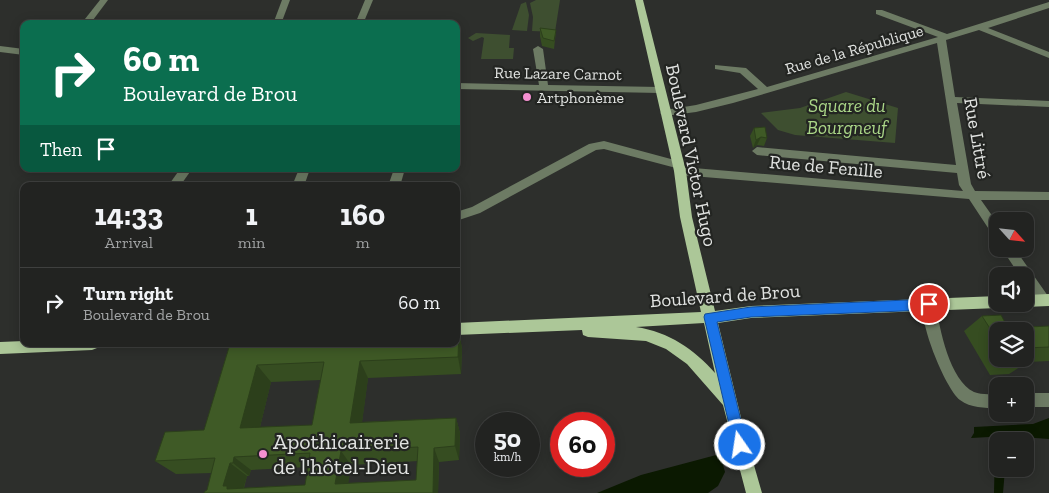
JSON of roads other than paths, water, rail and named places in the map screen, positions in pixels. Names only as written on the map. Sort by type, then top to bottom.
[{"type":"main road","name":"Boulevard Victor Hugo","points":[[639,0],[679,168],[686,217],[740,445],[754,493]]},
{"type":"main road","name":"Boulevard de Brou","points":[[460,329],[525,328],[710,317],[751,312],[989,302]]},
{"type":"main road","points":[[525,328],[645,335],[656,338],[679,349],[707,373],[730,404]]},
{"type":"main road","points":[[0,348],[20,347]]},
{"type":"street","points":[[88,20],[104,0]]},
{"type":"street","points":[[278,20],[286,0]]},
{"type":"street","points":[[362,20],[369,0]]},
{"type":"street","name":"Rue de la République","points":[[665,113],[684,111],[765,90],[945,39],[1049,5]]},
{"type":"street","points":[[879,12],[928,29],[945,39]]},
{"type":"street","points":[[981,28],[1049,55]]},
{"type":"street","name":"Rue Littré","points":[[945,39],[965,185],[969,194],[989,222]]},
{"type":"street","points":[[538,48],[544,88]]},
{"type":"street","points":[[0,49],[20,52]]},
{"type":"street","points":[[718,68],[743,70],[765,90]]},
{"type":"street","name":"Rue Lazare Carnot","points":[[460,86],[660,90]]},
{"type":"street","points":[[952,100],[1049,104]]},
{"type":"street","name":"Rue de Fenille","points":[[460,216],[476,210],[593,147],[604,145],[679,168],[958,195],[1049,196]]},
{"type":"street","points":[[757,151],[962,169]]},
{"type":"street","points":[[1015,258],[1046,300]]},
{"type":"street","points":[[929,304],[933,331],[947,367],[960,391],[980,402],[989,402]]},
{"type":"street","points":[[1034,400],[1049,400]]},
{"type":"place","name":"Artphonème","points":[[527,97]]},
{"type":"place","name":"Apothicairerie de l'hôtel-Dieu","points":[[263,454]]},
{"type":"park label","name":"Square du Bourgneuf","points":[[847,116]]}]
